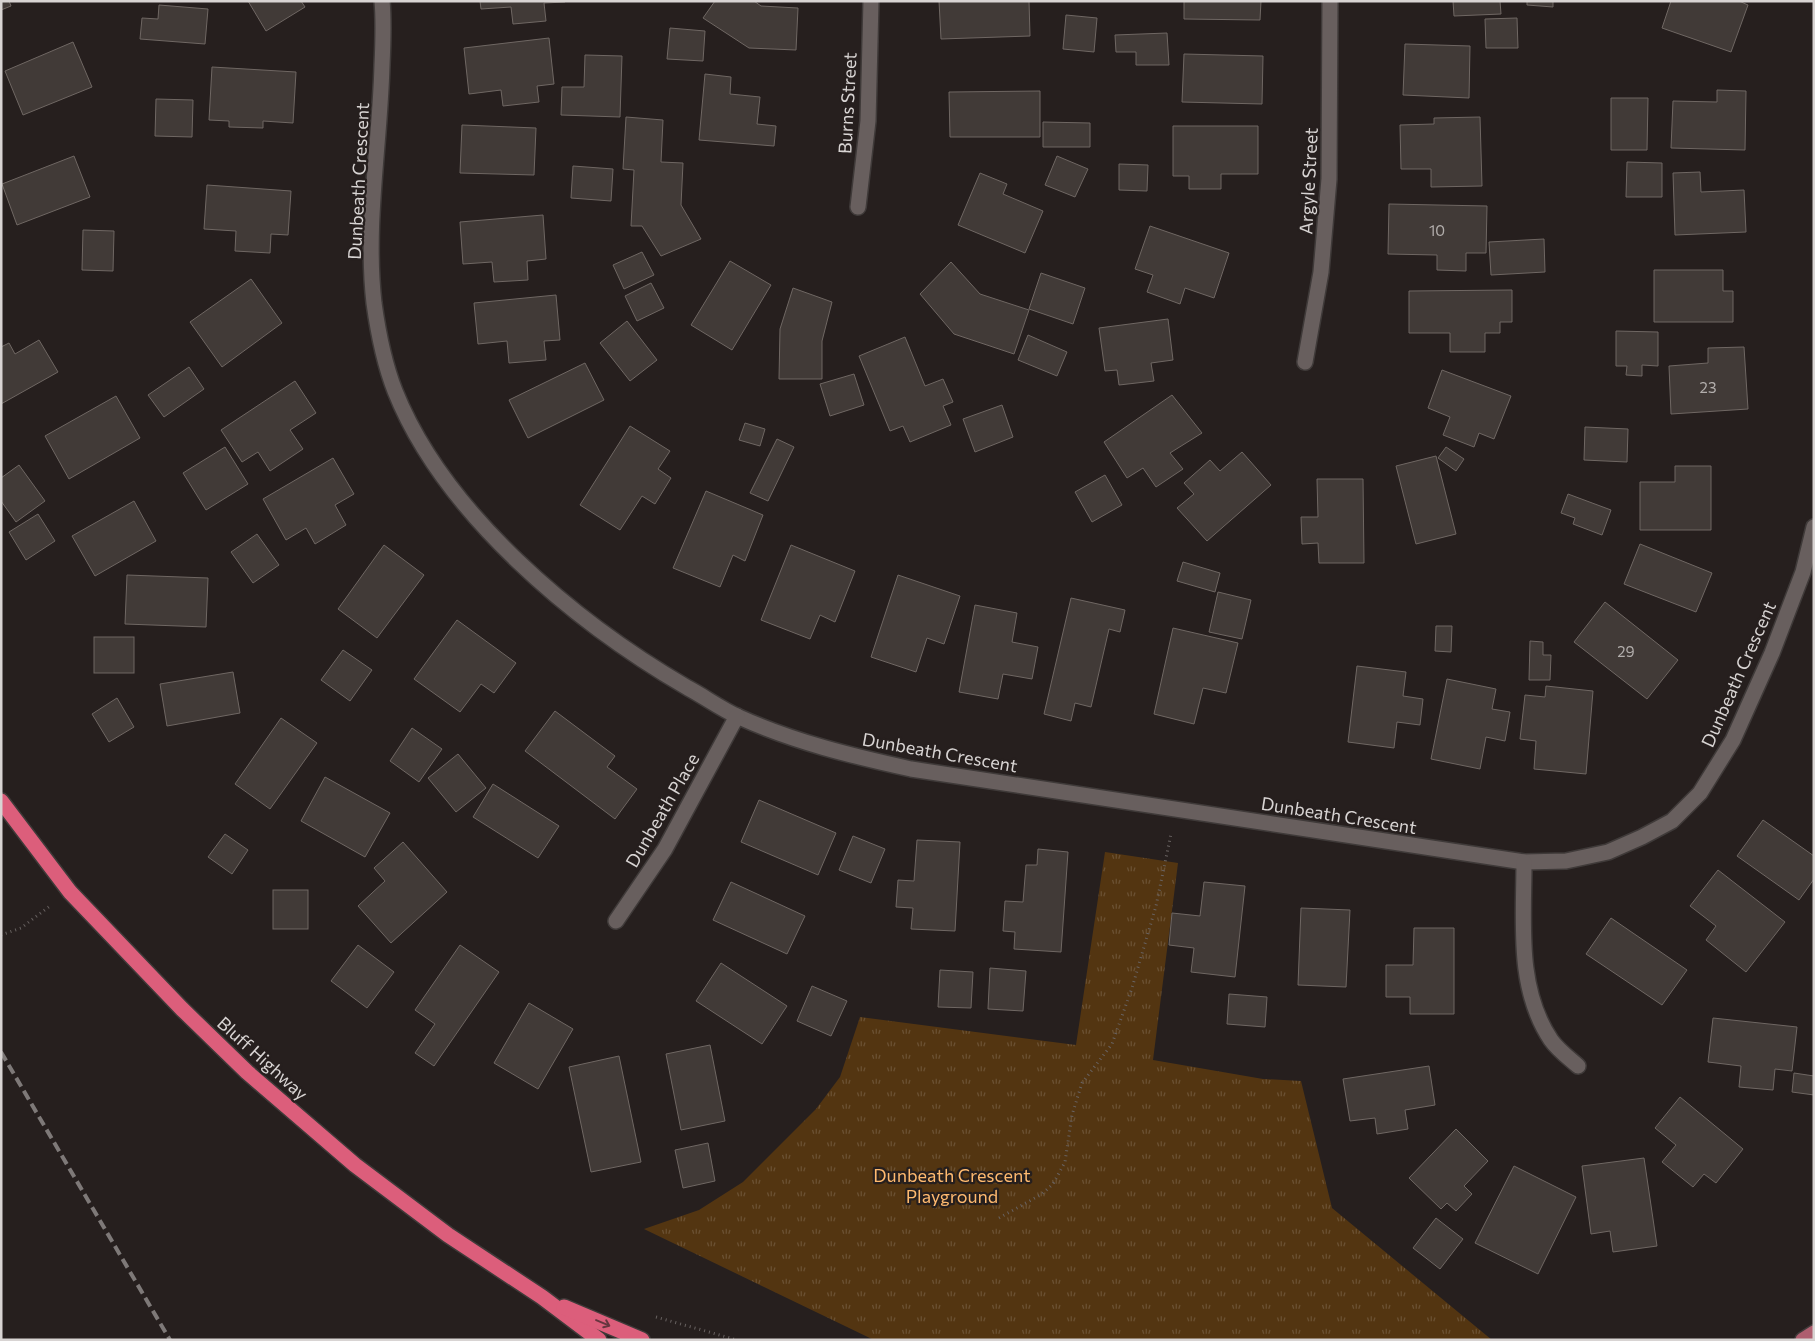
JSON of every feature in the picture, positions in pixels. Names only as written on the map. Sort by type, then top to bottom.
[{"type":"highway","name":"Bluff Highway","points":[[1,801],[70,892],[188,1015],[247,1072],[348,1159],[448,1236],[542,1297],[599,1340]]},
{"type":"highway","name":"Bluff Highway","points":[[542,1297],[642,1340]]},
{"type":"main road","points":[[1804,1340],[1814,1333]]},
{"type":"street","name":"Dunbeath Crescent","points":[[382,1],[382,84],[370,248],[374,304],[382,350],[395,391],[421,442],[450,485],[489,531],[590,623],[659,670],[737,716],[840,754],[911,769],[1524,862],[1566,861],[1608,852],[1672,822],[1700,792],[1732,740],[1772,653],[1803,572],[1814,527]]},
{"type":"street","name":"Burns Street","points":[[858,208],[868,121],[870,1]]},
{"type":"street","name":"Argyle Street","points":[[1305,362],[1321,272],[1329,179],[1330,1]]},
{"type":"street","name":"Dunbeath Place","points":[[616,920],[665,849],[737,716]]},
{"type":"street","points":[[1524,862],[1525,957],[1530,991],[1538,1017],[1552,1042],[1578,1066]]},
{"type":"path","points":[[1000,1218],[1042,1194],[1053,1184],[1065,1162],[1072,1115],[1079,1091],[1092,1068],[1112,1044],[1132,988],[1163,880],[1175,808]]},
{"type":"path","points":[[1,935],[21,928],[70,892]]},
{"type":"path","points":[[652,1316],[737,1340]]},
{"type":"green space","name":"Dunbeath Crescent Playground","points":[[1105,852],[1178,863],[1153,1060],[1263,1079],[1301,1081],[1332,1208],[1492,1340],[874,1340],[644,1229],[699,1210],[743,1182],[816,1109],[840,1077],[860,1017],[1076,1045]]},
{"type":"building","points":[[1,1],[9,1],[11,6],[1,10]]},
{"type":"building","points":[[248,1],[301,1],[305,7],[266,31]]},
{"type":"building","points":[[480,1],[565,2],[544,3],[546,21],[513,24],[511,7],[481,9]]},
{"type":"building","points":[[715,1],[754,1],[761,6],[798,8],[796,50],[749,48],[703,18]]},
{"type":"building","points":[[939,1],[1029,1],[1030,36],[941,39]]},
{"type":"building","points":[[1184,1],[1261,1],[1260,20],[1184,19]]},
{"type":"building","points":[[1453,1],[1500,1],[1501,14],[1454,16]]},
{"type":"building","points":[[1527,1],[1553,1],[1553,7],[1527,5]]},
{"type":"building","points":[[1671,1],[1739,1],[1748,5],[1731,52],[1662,28]]},
{"type":"building","points":[[159,5],[208,9],[205,44],[140,39],[142,18],[158,19]]},
{"type":"building","points":[[1066,15],[1097,18],[1094,52],[1063,49]]},
{"type":"building","points":[[1517,18],[1518,48],[1486,48],[1485,19]]},
{"type":"building","points":[[670,28],[705,31],[703,61],[667,59]]},
{"type":"building","points":[[1167,33],[1169,65],[1136,65],[1136,52],[1116,52],[1115,35]]},
{"type":"building","points":[[549,38],[554,84],[537,86],[539,102],[503,106],[501,90],[469,94],[464,48]]},
{"type":"building","points":[[73,42],[92,87],[23,115],[5,71]]},
{"type":"building","points":[[1405,44],[1470,46],[1469,98],[1403,95]]},
{"type":"building","points":[[1184,54],[1263,56],[1262,104],[1182,102]]},
{"type":"building","points":[[585,55],[622,56],[620,117],[561,115],[562,87],[584,87]]},
{"type":"building","points":[[212,67],[296,72],[293,123],[263,121],[263,128],[229,127],[229,121],[209,120]]},
{"type":"building","points":[[705,74],[731,77],[730,94],[760,97],[757,124],[776,126],[774,146],[699,140]]},
{"type":"building","points":[[1717,90],[1746,91],[1745,150],[1671,148],[1673,101],[1717,102]]},
{"type":"building","points":[[1040,91],[1040,137],[950,137],[949,92]]},
{"type":"building","points":[[1611,98],[1648,98],[1647,150],[1611,150]]},
{"type":"building","points":[[156,99],[193,100],[192,137],[155,136]]},
{"type":"building","points":[[626,117],[663,120],[661,162],[683,163],[681,205],[701,239],[661,256],[642,226],[631,226],[634,170],[623,169]]},
{"type":"building","points":[[1480,117],[1482,186],[1431,187],[1431,169],[1401,169],[1400,125],[1434,124],[1434,118]]},
{"type":"building","points":[[1043,122],[1090,123],[1090,147],[1043,147]]},
{"type":"building","points":[[462,125],[536,128],[534,175],[460,173]]},
{"type":"building","points":[[1173,126],[1258,126],[1258,174],[1221,174],[1221,189],[1189,189],[1189,176],[1173,176]]},
{"type":"building","points":[[74,156],[90,197],[17,225],[2,184]]},
{"type":"building","points":[[1057,156],[1088,169],[1075,197],[1045,185]]},
{"type":"building","points":[[1627,162],[1662,163],[1662,197],[1626,197]]},
{"type":"building","points":[[1119,164],[1148,165],[1147,191],[1119,190]]},
{"type":"building","points":[[573,166],[613,169],[611,201],[571,198]]},
{"type":"building","points":[[1700,172],[1701,192],[1744,190],[1746,232],[1675,235],[1673,173]]},
{"type":"building","points":[[980,173],[1007,184],[1003,194],[1043,211],[1025,253],[958,225]]},
{"type":"building","points":[[207,185],[291,191],[288,235],[271,234],[270,253],[235,251],[236,231],[204,229]]},
{"type":"building","points":[[1389,204],[1487,206],[1486,253],[1466,253],[1466,271],[1437,270],[1437,255],[1388,254]]},
{"type":"building","points":[[543,215],[546,259],[527,261],[528,280],[494,282],[492,262],[463,264],[460,222]]},
{"type":"building","points":[[1150,226],[1229,253],[1214,298],[1185,288],[1180,304],[1147,292],[1153,275],[1135,269]]},
{"type":"building","points":[[83,230],[114,231],[113,271],[82,270]]},
{"type":"building","points":[[1544,239],[1545,272],[1491,275],[1489,242]]},
{"type":"building","points":[[642,252],[654,275],[624,289],[613,265]]},
{"type":"building","points":[[730,261],[771,285],[732,350],[691,325]]},
{"type":"building","points":[[951,262],[980,294],[1029,310],[1014,354],[954,334],[920,294]]},
{"type":"building","points":[[1654,270],[1723,270],[1723,291],[1733,291],[1733,322],[1654,322]]},
{"type":"building","points":[[1041,273],[1085,288],[1073,324],[1029,309]]},
{"type":"building","points":[[251,279],[282,323],[222,367],[190,322]]},
{"type":"building","points":[[651,283],[664,308],[637,321],[625,296]]},
{"type":"building","points":[[793,288],[832,302],[822,341],[822,379],[779,379],[780,329]]},
{"type":"building","points":[[1512,290],[1512,322],[1500,322],[1500,333],[1485,333],[1485,352],[1450,352],[1450,333],[1409,333],[1409,291]]},
{"type":"building","points":[[556,295],[560,340],[544,341],[546,360],[509,363],[507,341],[478,344],[474,303]]},
{"type":"building","points":[[1168,319],[1173,360],[1151,363],[1154,381],[1119,385],[1117,370],[1105,371],[1099,328]]},
{"type":"building","points":[[627,321],[657,360],[630,381],[600,343]]},
{"type":"building","points":[[1616,331],[1658,332],[1658,366],[1642,365],[1642,376],[1626,375],[1627,366],[1616,366]]},
{"type":"building","points":[[1028,335],[1067,352],[1057,376],[1018,360]]},
{"type":"building","points":[[905,337],[925,386],[943,379],[953,402],[943,406],[951,425],[910,442],[903,426],[890,431],[859,356]]},
{"type":"building","points":[[39,340],[58,372],[1,404],[1,347],[9,343],[15,354]]},
{"type":"building","points":[[1744,347],[1748,409],[1671,414],[1669,366],[1708,363],[1708,348]]},
{"type":"building","points":[[585,363],[604,400],[528,438],[509,400]]},
{"type":"building","points":[[189,367],[204,389],[164,417],[148,395]]},
{"type":"building","points":[[1442,370],[1511,396],[1494,439],[1479,433],[1474,447],[1443,435],[1450,417],[1428,408]]},
{"type":"building","points":[[854,374],[864,405],[830,416],[820,384]]},
{"type":"building","points":[[295,381],[316,413],[290,430],[303,449],[270,471],[258,452],[242,462],[221,430]]},
{"type":"building","points":[[1172,395],[1202,433],[1170,453],[1183,469],[1156,487],[1143,468],[1127,478],[1104,442]]},
{"type":"building","points":[[116,396],[140,438],[69,479],[45,436]]},
{"type":"building","points":[[1002,405],[1013,437],[975,452],[963,419]]},
{"type":"building","points":[[745,423],[765,429],[760,446],[739,440]]},
{"type":"building","points":[[630,426],[670,451],[658,469],[671,478],[655,504],[642,496],[620,530],[580,505]]},
{"type":"building","points":[[1585,427],[1628,429],[1627,462],[1584,460]]},
{"type":"building","points":[[777,439],[794,447],[768,501],[750,493]]},
{"type":"building","points":[[225,447],[248,484],[206,510],[183,473]]},
{"type":"building","points":[[1446,447],[1464,459],[1456,471],[1438,458]]},
{"type":"building","points":[[1242,452],[1271,485],[1207,541],[1177,508],[1194,494],[1184,483],[1210,460],[1220,471]]},
{"type":"building","points":[[1436,456],[1456,534],[1416,544],[1396,466]]},
{"type":"building","points":[[333,458],[354,494],[335,505],[346,525],[315,544],[306,528],[286,540],[263,499]]},
{"type":"building","points":[[19,465],[45,501],[16,522],[1,501],[1,478]]},
{"type":"building","points":[[1675,466],[1711,466],[1711,530],[1640,530],[1640,482],[1675,482]]},
{"type":"building","points":[[1105,475],[1122,505],[1092,522],[1075,492]]},
{"type":"building","points":[[1317,479],[1363,479],[1364,563],[1319,563],[1318,543],[1302,544],[1301,517],[1318,517]]},
{"type":"building","points":[[706,491],[763,515],[745,561],[733,555],[720,587],[673,568]]},
{"type":"building","points":[[1568,494],[1611,510],[1602,535],[1573,524],[1575,518],[1561,513]]},
{"type":"building","points":[[134,501],[156,541],[95,576],[72,536]]},
{"type":"building","points":[[38,514],[55,541],[26,560],[9,532]]},
{"type":"building","points":[[257,534],[279,565],[253,583],[231,552]]},
{"type":"building","points":[[1640,544],[1712,573],[1696,612],[1624,584]]},
{"type":"building","points":[[384,545],[424,575],[377,638],[338,609]]},
{"type":"building","points":[[791,545],[855,571],[835,622],[820,615],[810,639],[761,620]]},
{"type":"building","points":[[1183,562],[1220,573],[1215,592],[1177,581]]},
{"type":"building","points":[[127,575],[208,578],[206,627],[125,624]]},
{"type":"building","points":[[898,575],[960,596],[944,644],[927,638],[916,672],[871,657]]},
{"type":"building","points":[[1218,592],[1251,600],[1242,639],[1209,632]]},
{"type":"building","points":[[1071,598],[1125,610],[1120,632],[1109,629],[1091,707],[1075,703],[1071,721],[1044,714]]},
{"type":"building","points":[[1605,602],[1678,660],[1647,699],[1574,642]]},
{"type":"building","points":[[975,605],[1017,613],[1012,642],[1038,647],[1032,679],[1003,674],[998,699],[959,692]]},
{"type":"building","points":[[457,620],[516,663],[494,693],[481,684],[460,712],[414,679]]},
{"type":"building","points":[[1436,626],[1452,626],[1451,652],[1435,651]]},
{"type":"building","points":[[1173,628],[1238,643],[1226,693],[1203,688],[1194,724],[1154,714]]},
{"type":"building","points":[[94,637],[134,637],[134,673],[94,673]]},
{"type":"building","points":[[1530,641],[1543,642],[1543,655],[1551,655],[1550,680],[1529,680]]},
{"type":"building","points":[[343,650],[372,670],[350,701],[321,680]]},
{"type":"building","points":[[1357,666],[1406,672],[1403,696],[1423,699],[1420,725],[1397,722],[1394,748],[1348,742]]},
{"type":"building","points":[[233,672],[240,713],[167,726],[160,684]]},
{"type":"building","points":[[1447,679],[1496,689],[1492,709],[1510,712],[1505,741],[1486,737],[1480,769],[1431,759]]},
{"type":"building","points":[[1546,686],[1593,691],[1586,774],[1534,769],[1536,741],[1520,739],[1525,695],[1545,697]]},
{"type":"building","points":[[117,698],[134,727],[109,742],[92,714]]},
{"type":"building","points":[[555,711],[615,756],[607,767],[637,789],[615,819],[525,751]]},
{"type":"building","points":[[281,718],[317,743],[270,809],[235,784]]},
{"type":"building","points":[[412,728],[442,749],[419,782],[390,761]]},
{"type":"building","points":[[458,754],[486,788],[456,812],[428,778]]},
{"type":"building","points":[[325,777],[390,813],[365,857],[301,821]]},
{"type":"building","points":[[493,784],[559,826],[538,858],[473,817]]},
{"type":"building","points":[[759,800],[836,833],[818,875],[741,842]]},
{"type":"building","points":[[1763,820],[1814,856],[1814,879],[1799,900],[1737,856]]},
{"type":"building","points":[[225,834],[248,850],[232,874],[208,857]]},
{"type":"building","points":[[853,836],[885,849],[871,883],[839,870]]},
{"type":"building","points":[[917,840],[960,842],[955,931],[911,929],[913,908],[896,907],[898,880],[914,881]]},
{"type":"building","points":[[403,842],[447,892],[391,943],[358,906],[385,881],[374,868]]},
{"type":"building","points":[[1038,849],[1068,852],[1061,952],[1014,949],[1015,932],[1003,931],[1005,901],[1023,902],[1026,865],[1037,865]]},
{"type":"building","points":[[1718,870],[1785,922],[1746,972],[1706,940],[1716,926],[1690,906]]},
{"type":"building","points":[[731,882],[805,916],[787,954],[713,920]]},
{"type":"building","points":[[1204,882],[1245,886],[1235,977],[1191,972],[1194,948],[1169,945],[1172,913],[1200,916]]},
{"type":"building","points":[[273,890],[308,890],[308,929],[273,929]]},
{"type":"building","points":[[1301,908],[1350,910],[1346,987],[1298,985]]},
{"type":"building","points":[[1611,918],[1687,970],[1662,1005],[1586,954]]},
{"type":"building","points":[[1414,928],[1454,928],[1454,1014],[1410,1014],[1410,997],[1386,997],[1386,965],[1413,965]]},
{"type":"building","points":[[358,945],[394,972],[367,1008],[331,981]]},
{"type":"building","points":[[460,945],[499,972],[434,1066],[415,1053],[435,1024],[415,1010]]},
{"type":"building","points":[[721,963],[787,1006],[762,1044],[696,1001]]},
{"type":"building","points":[[990,968],[1026,971],[1023,1011],[988,1009]]},
{"type":"building","points":[[940,970],[973,972],[971,1008],[938,1007]]},
{"type":"building","points":[[812,986],[847,1001],[831,1036],[797,1021]]},
{"type":"building","points":[[1229,994],[1267,997],[1265,1027],[1227,1024]]},
{"type":"building","points":[[529,1003],[573,1029],[538,1089],[494,1063]]},
{"type":"building","points":[[1713,1018],[1797,1027],[1792,1071],[1775,1069],[1773,1090],[1739,1087],[1741,1066],[1708,1062]]},
{"type":"building","points":[[710,1045],[725,1121],[681,1130],[666,1054]]},
{"type":"building","points":[[619,1056],[641,1162],[591,1172],[569,1067]]},
{"type":"building","points":[[1429,1066],[1435,1105],[1405,1110],[1408,1129],[1377,1134],[1375,1118],[1350,1121],[1343,1079]]},
{"type":"building","points":[[1794,1073],[1814,1076],[1814,1095],[1792,1092]]},
{"type":"building","points":[[1680,1097],[1743,1149],[1716,1183],[1704,1174],[1693,1187],[1662,1162],[1676,1145],[1655,1128]]},
{"type":"building","points":[[1456,1129],[1488,1161],[1464,1186],[1472,1194],[1456,1211],[1447,1203],[1441,1209],[1409,1178]]},
{"type":"building","points":[[708,1143],[715,1181],[683,1188],[675,1150]]},
{"type":"building","points":[[1644,1158],[1657,1246],[1613,1252],[1610,1231],[1591,1234],[1582,1166]]},
{"type":"building","points":[[1514,1166],[1576,1197],[1538,1274],[1475,1243]]},
{"type":"building","points":[[1436,1218],[1463,1239],[1440,1269],[1413,1248]]},
{"type":"railway","points":[[1,1052],[170,1340]]}]
